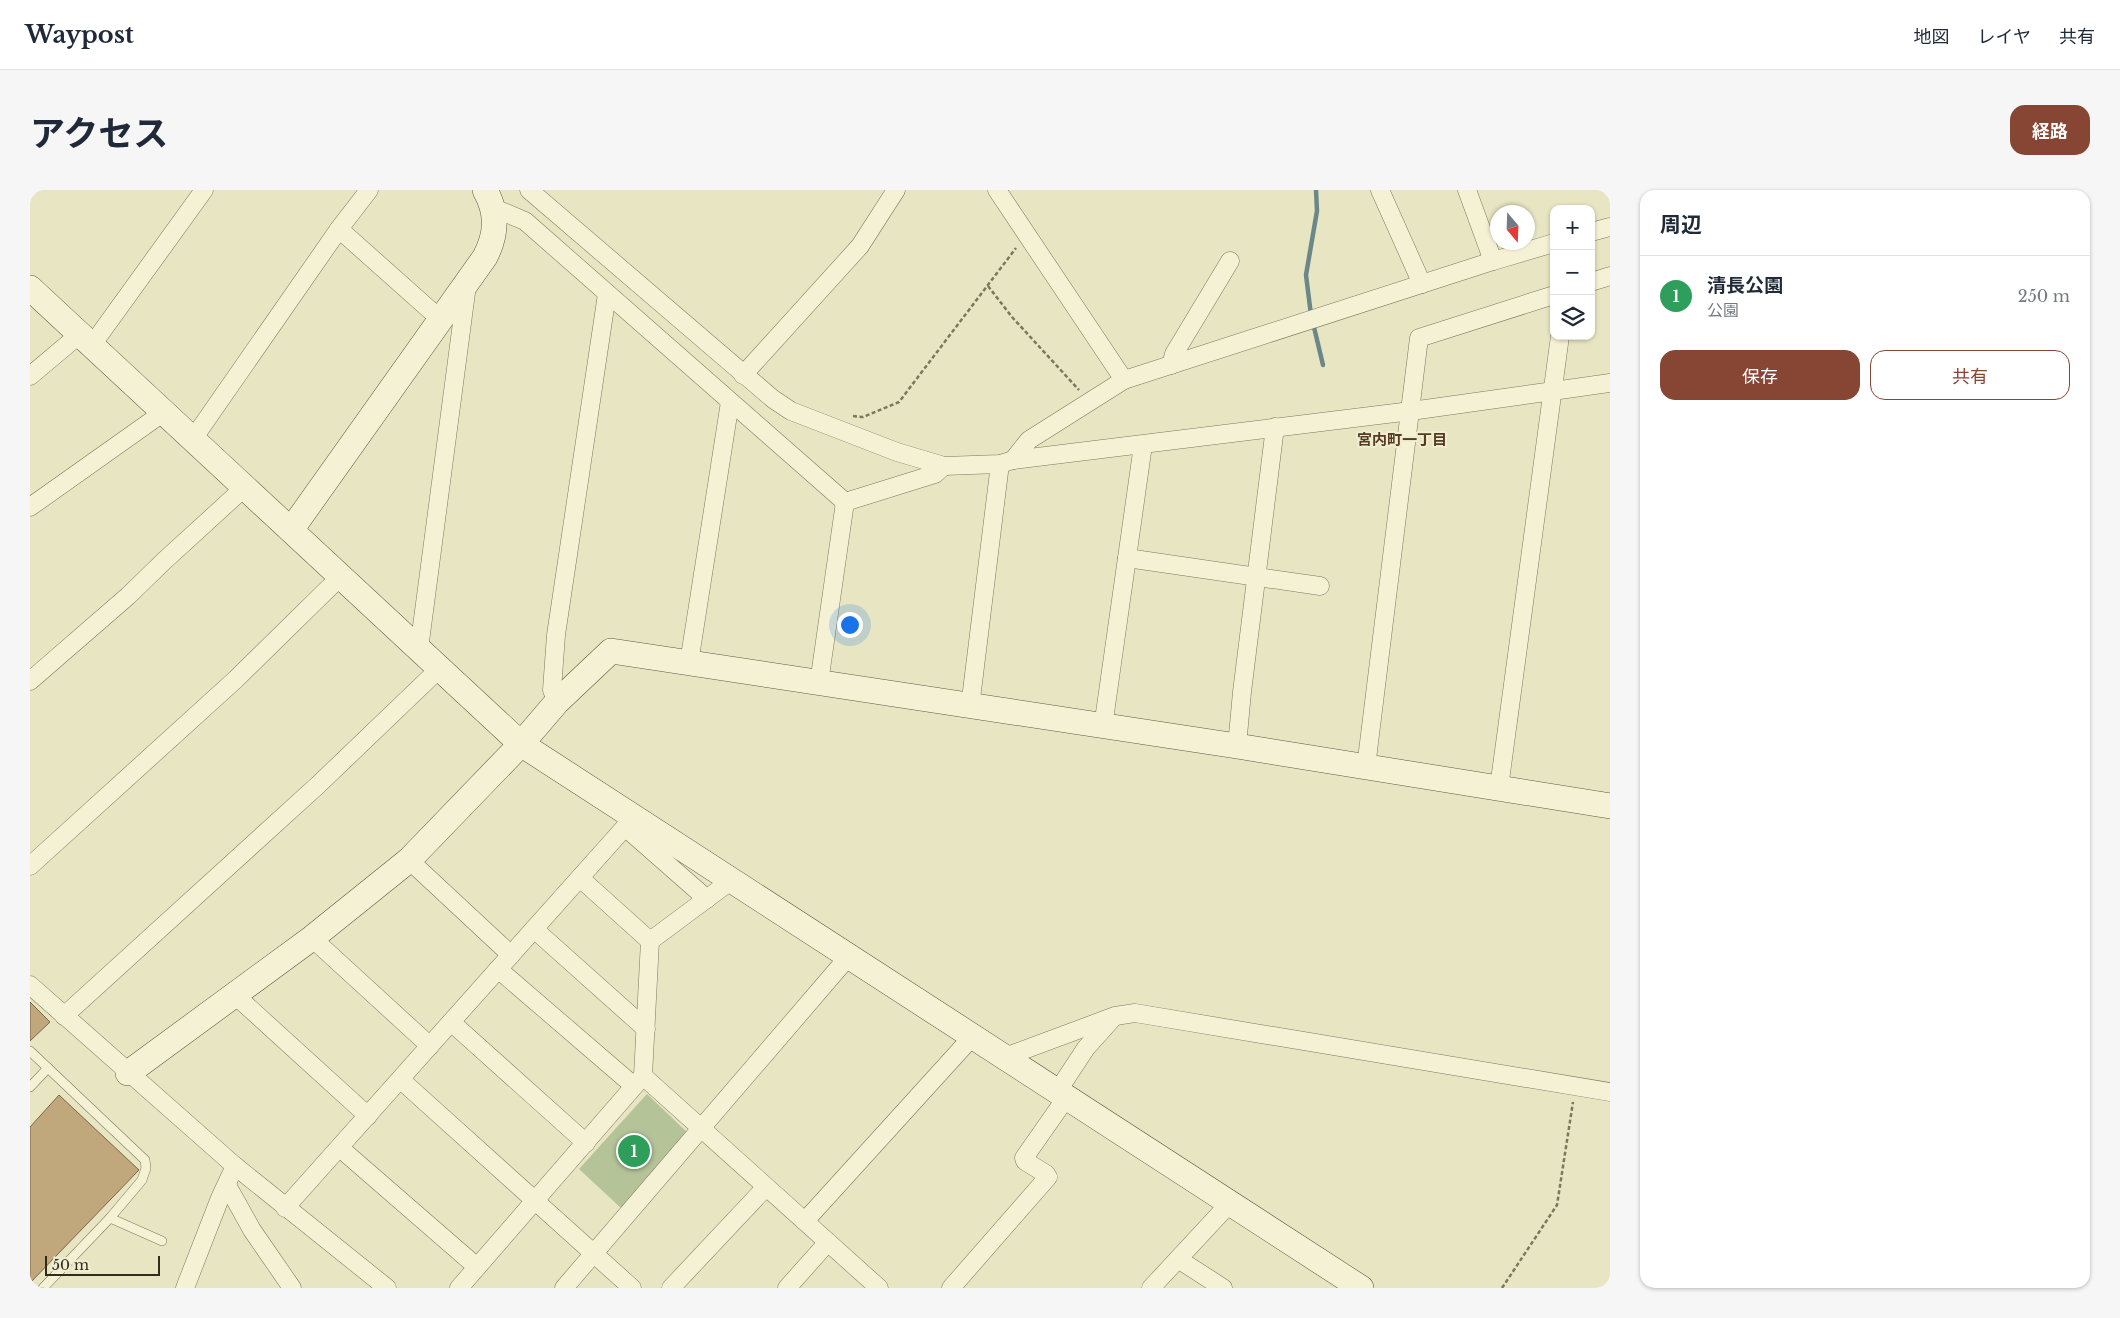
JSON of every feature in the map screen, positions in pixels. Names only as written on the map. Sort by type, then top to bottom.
[{"type":"street","points":[[30,376],[86,339],[204,190]]},
{"type":"street","points":[[193,439],[339,229],[369,190]]},
{"type":"street","points":[[529,190],[743,375],[791,410],[897,452],[944,466],[1007,462],[1411,411],[1610,383]]},
{"type":"street","points":[[743,375],[860,246],[896,190]]},
{"type":"street","points":[[997,190],[1027,232],[1124,380]]},
{"type":"street","points":[[1380,190],[1422,284]]},
{"type":"street","points":[[1467,190],[1493,261]]},
{"type":"street","points":[[291,530],[485,257],[492,244],[496,219],[490,199]]},
{"type":"street","points":[[490,199],[525,221],[845,502]]},
{"type":"street","points":[[1595,231],[1610,226]]},
{"type":"street","points":[[339,229],[440,319]]},
{"type":"street","points":[[970,707],[1007,462],[1029,440],[1124,380],[1550,244]]},
{"type":"street","points":[[1171,365],[1174,354],[1230,261]]},
{"type":"street","points":[[1595,281],[1610,276]]},
{"type":"street","points":[[419,649],[467,280]]},
{"type":"street","points":[[30,288],[521,744],[628,821],[732,880],[1361,1288]]},
{"type":"street","points":[[557,702],[552,690],[556,635],[607,294]]},
{"type":"street","points":[[1366,766],[1419,338],[1550,296]]},
{"type":"street","points":[[1499,788],[1560,340]]},
{"type":"street","points":[[688,663],[730,402]]},
{"type":"street","points":[[30,507],[164,412]]},
{"type":"street","points":[[1236,746],[1274,427]]},
{"type":"street","points":[[1103,727],[1143,445]]},
{"type":"street","points":[[845,502],[935,474],[944,466]]},
{"type":"street","points":[[30,681],[128,596],[245,488]]},
{"type":"street","points":[[819,683],[845,502]]},
{"type":"street","points":[[1127,558],[1320,586]]},
{"type":"street","points":[[30,866],[236,680],[341,576]]},
{"type":"street","points":[[128,1073],[312,938],[409,860],[521,744],[557,702],[611,651],[1366,766],[1610,806]]},
{"type":"street","points":[[64,1016],[318,785],[440,668]]},
{"type":"street","points":[[285,1208],[401,1080],[628,821]]},
{"type":"street","points":[[628,821],[707,899]]},
{"type":"street","points":[[409,860],[511,955]]},
{"type":"street","points":[[580,878],[650,941]]},
{"type":"street","points":[[650,941],[732,880]]},
{"type":"street","points":[[534,929],[646,1028]]},
{"type":"street","points":[[312,938],[430,1046]]},
{"type":"street","points":[[459,1288],[639,1081],[646,1028],[650,941]]},
{"type":"street","points":[[564,1288],[849,956]]},
{"type":"street","points":[[498,969],[701,1128],[879,1288]]},
{"type":"street","points":[[30,986],[235,1166],[387,1288]]},
{"type":"street","points":[[236,995],[368,1116]]},
{"type":"street","points":[[1005,1057],[1115,1016],[1135,1013],[1610,1092]]},
{"type":"street","points":[[951,1288],[1048,1177],[1025,1161],[1024,1158],[1062,1095],[1086,1048],[1115,1016]]},
{"type":"street","points":[[451,1022],[586,1143]]},
{"type":"street","points":[[804,1221],[973,1036]]},
{"type":"street","points":[[401,1080],[632,1288]]},
{"type":"street","points":[[340,1148],[477,1267]]},
{"type":"street","points":[[185,1288],[220,1198],[235,1166]]},
{"type":"street","points":[[227,1185],[252,1230],[292,1288]]},
{"type":"street","points":[[671,1288],[766,1187]]},
{"type":"street","points":[[1151,1288],[1230,1203]]},
{"type":"street","points":[[786,1288],[828,1242]]},
{"type":"street","points":[[1178,1259],[1223,1288]]},
{"type":"lane","points":[[30,1051],[145,1160],[146,1168],[142,1180],[110,1218],[43,1288]]},
{"type":"lane","points":[[30,1087],[48,1068]]},
{"type":"lane","points":[[110,1218],[162,1241]]},
{"type":"path","points":[[849,416],[863,417],[899,402],[1027,232]]},
{"type":"path","points":[[988,286],[1012,318],[1074,383],[1088,403]]},
{"type":"path","points":[[1502,1288],[1557,1205],[1576,1086]]},
{"type":"green space","points":[[647,1094],[689,1134],[621,1208],[579,1169]]},
{"type":"building","points":[[30,1002],[50,1022],[30,1041]]},
{"type":"building","points":[[59,1095],[139,1170],[30,1283],[30,1127]]},
{"type":"waterway","points":[[1311,315],[1306,275],[1317,211],[1316,190]]},
{"type":"waterway","points":[[1313,323],[1323,365]]},
{"type":"place","name":"清長公園","points":[[634,1151]]},
{"type":"district","name":"宮内町一丁目","points":[[1402,439]]}]
